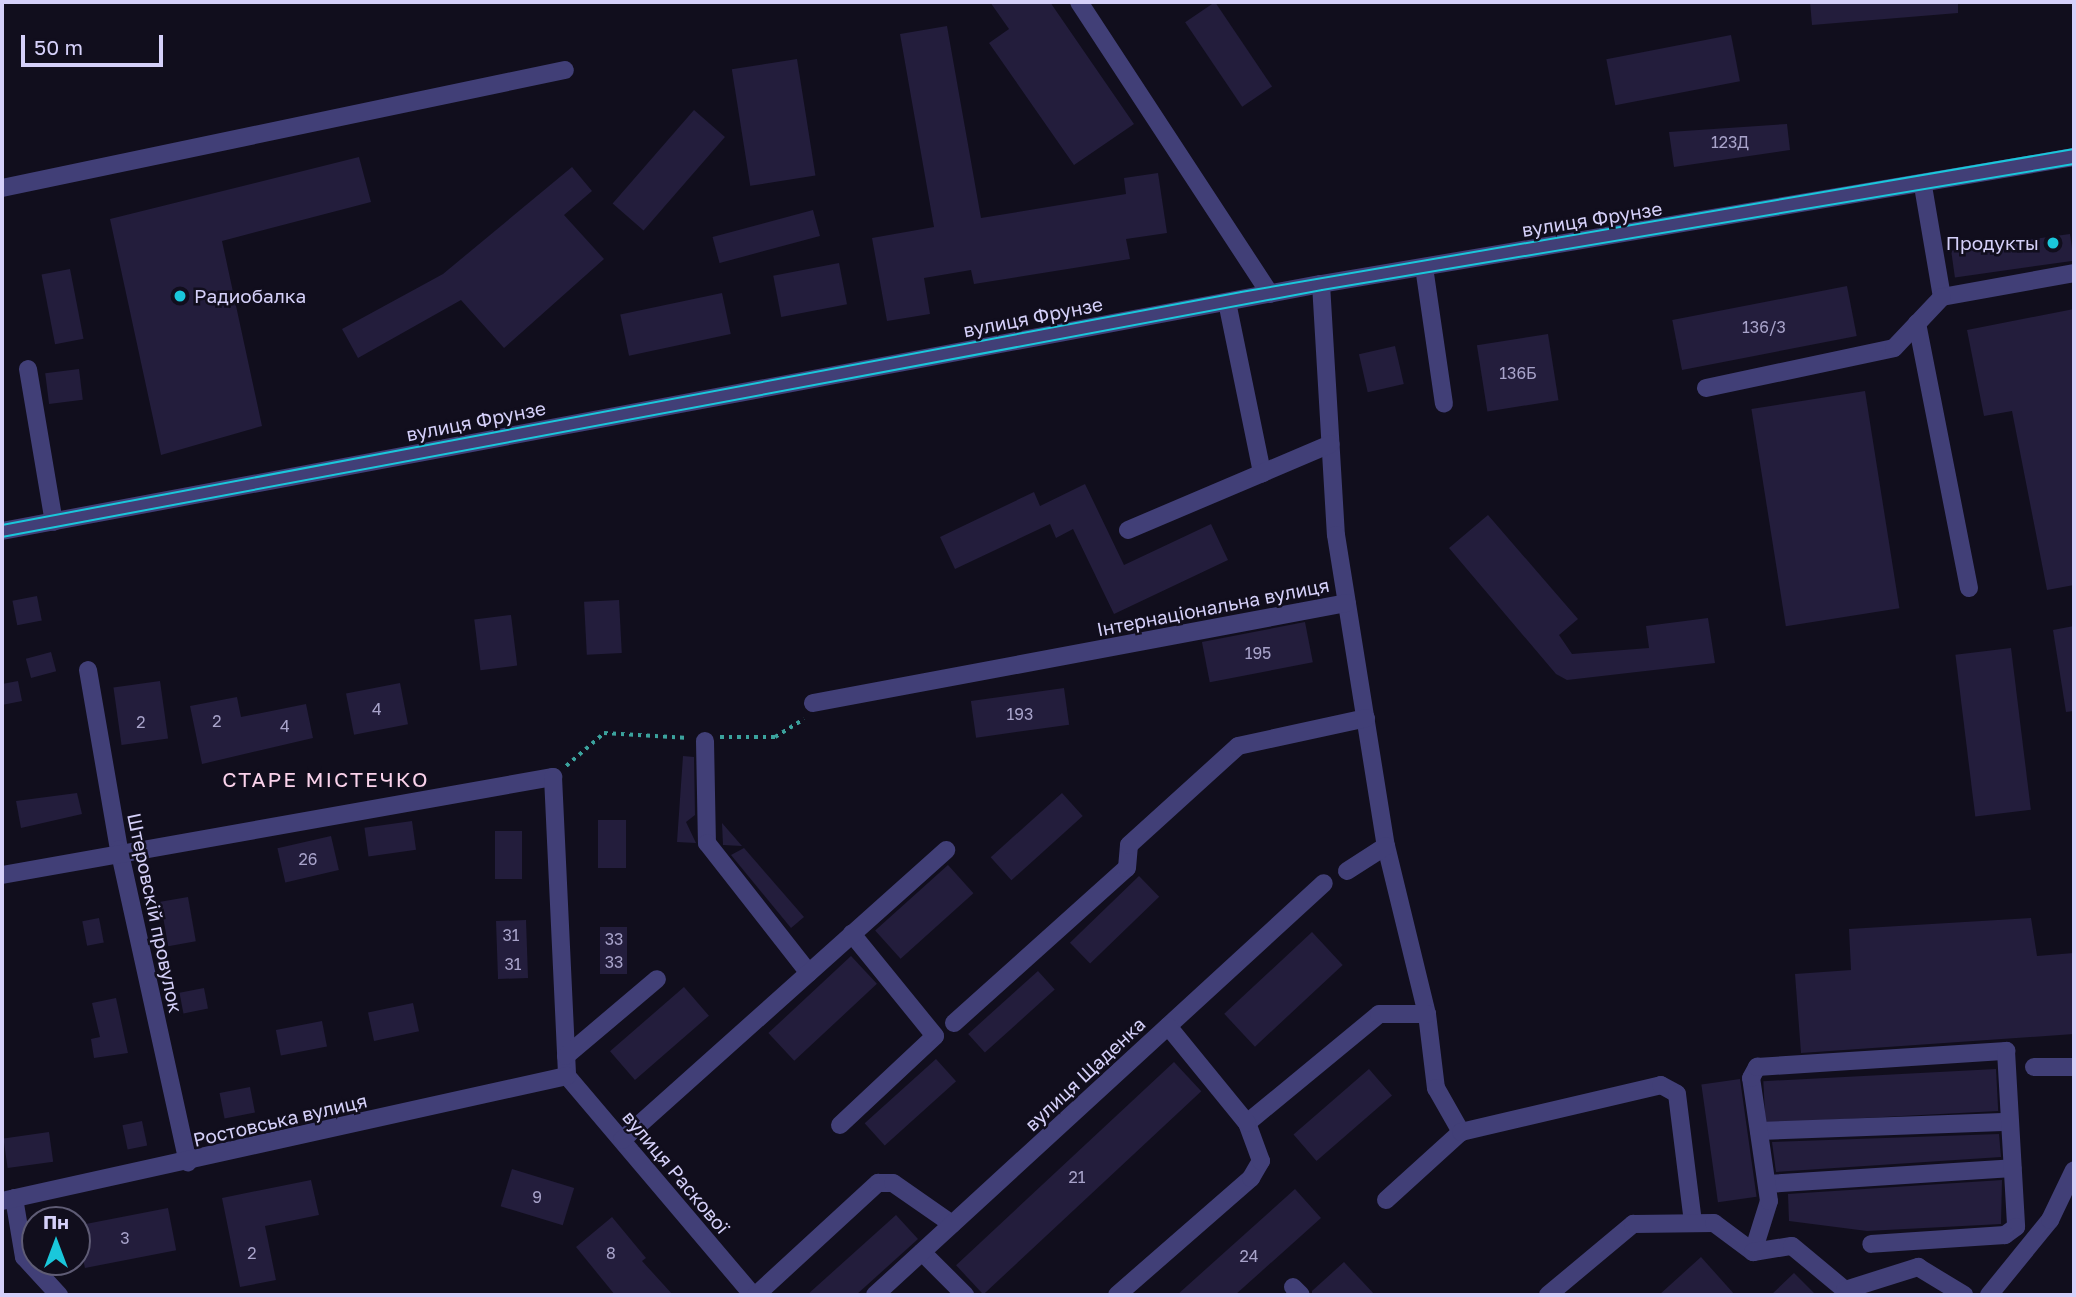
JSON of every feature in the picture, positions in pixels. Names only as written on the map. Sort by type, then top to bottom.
[{"type":"street","points":[[1079,2],[1270,294]]},
{"type":"street","points":[[2,188],[565,70]]},
{"type":"street","name":"вулиця Фрунзе","points":[[2,531],[1321,284],[1923,186],[2074,157]]},
{"type":"street","points":[[1923,186],[1942,297]]},
{"type":"street","points":[[1424,267],[1444,404]]},
{"type":"street","points":[[1706,388],[1894,348],[1942,297],[2074,273]]},
{"type":"street","name":"Інтернаціональна вулиця","points":[[813,703],[1347,603],[1331,444],[1321,284]]},
{"type":"street","points":[[1227,302],[1262,473]]},
{"type":"street","points":[[1917,323],[1969,588]]},
{"type":"street","points":[[28,369],[54,522]]},
{"type":"street","points":[[1128,530],[1331,444]]},
{"type":"street","points":[[1347,603],[1386,846],[1427,1014],[1436,1088],[1461,1132]]},
{"type":"street","name":"Штеровскій провулок","points":[[88,670],[119,849],[188,1163]]},
{"type":"street","points":[[954,1023],[1127,868],[1129,845],[1238,746],[1366,719]]},
{"type":"street","points":[[705,741],[707,843],[809,973]]},
{"type":"street","points":[[2,875],[119,849],[553,777],[567,1076]]},
{"type":"street","points":[[1347,871],[1386,846]]},
{"type":"street","points":[[622,1140],[946,850]]},
{"type":"street","name":"вулиця Щаденка","points":[[875,1295],[1324,883]]},
{"type":"street","points":[[840,1125],[935,1035],[852,934]]},
{"type":"street","points":[[566,1056],[656,979]]},
{"type":"street","points":[[1247,1123],[1379,1014],[1427,1014]]},
{"type":"street","points":[[1117,1295],[1251,1178],[1261,1161],[1247,1123],[1168,1026]]},
{"type":"street","points":[[1753,1252],[1769,1202],[1751,1078],[1757,1067],[2006,1051],[2016,1227],[2005,1235],[1871,1244]]},
{"type":"street","points":[[2034,1067],[2074,1067]]},
{"type":"street","name":"Ростовська вулиця","points":[[8,1200],[188,1163],[567,1076]]},
{"type":"street","name":"вулиця Раскової","points":[[567,1076],[754,1295]]},
{"type":"street","points":[[1386,1200],[1461,1132],[1661,1085],[1677,1094],[1693,1223]]},
{"type":"street","points":[[1759,1131],[2010,1122]]},
{"type":"street","points":[[1767,1184],[2012,1168]]},
{"type":"street","points":[[1989,1295],[2050,1220],[2074,1170]]},
{"type":"street","points":[[754,1295],[878,1184],[893,1184],[953,1224]]},
{"type":"street","points":[[8,1200],[24,1256],[59,1295]]},
{"type":"street","points":[[1548,1295],[1633,1224],[1693,1223],[1714,1223],[1753,1252],[1792,1246],[1845,1290],[1918,1267],[1964,1295]]},
{"type":"street","points":[[922,1252],[964,1295]]},
{"type":"path","points":[[553,777],[604,733],[705,741],[775,737],[802,723],[813,703]]},
{"type":"building","points":[[990,2],[1050,2],[1134,124],[1074,165],[989,43],[1009,29]]},
{"type":"building","points":[[1215,2],[1272,87],[1242,107],[1185,22]]},
{"type":"building","points":[[1810,2],[1958,2],[1958,13],[1812,25]]},
{"type":"building","points":[[947,26],[981,218],[1126,194],[1124,178],[1158,173],[1167,233],[1126,239],[1130,259],[974,284],[971,270],[924,278],[930,314],[887,321],[872,238],[934,227],[900,34]]},
{"type":"building","points":[[1731,35],[1740,81],[1615,105],[1606,59]]},
{"type":"building","points":[[797,59],[815,176],[750,186],[732,69]]},
{"type":"building","points":[[694,110],[725,137],[644,230],[613,204]]},
{"type":"building","points":[[1787,124],[1790,150],[1674,167],[1669,132]]},
{"type":"building","name":"Радиобалка","points":[[359,157],[371,202],[222,241],[262,426],[161,455],[110,219]]},
{"type":"building","points":[[572,167],[592,191],[564,215],[604,259],[504,348],[461,300],[358,358],[342,329],[443,274]]},
{"type":"building","points":[[813,210],[820,236],[720,263],[713,237]]},
{"type":"building","points":[[2070,234],[2074,261],[1955,277],[1951,251]]},
{"type":"building","points":[[839,263],[847,304],[781,317],[773,276]]},
{"type":"building","points":[[70,269],[84,339],[55,344],[42,275]]},
{"type":"building","points":[[1847,286],[1857,336],[1682,370],[1672,320]]},
{"type":"building","points":[[722,293],[731,334],[629,356],[620,315]]},
{"type":"building","points":[[2074,309],[2074,585],[2047,590],[2012,411],[1984,416],[1967,330]]},
{"type":"building","points":[[1548,334],[1558,400],[1487,411],[1477,345]]},
{"type":"building","points":[[1395,346],[1404,384],[1368,392],[1359,354]]},
{"type":"building","points":[[79,369],[83,400],[49,404],[45,373]]},
{"type":"building","points":[[1865,391],[1899,608],[1786,626],[1751,409]]},
{"type":"building","points":[[1085,484],[1124,565],[1211,524],[1228,560],[1114,614],[1073,529],[1056,538],[1050,524],[955,569],[940,537],[1034,492],[1040,506]]},
{"type":"building","points":[[1488,515],[1578,619],[1559,635],[1572,654],[1649,648],[1646,626],[1708,618],[1715,663],[1567,680],[1556,674],[1449,548]]},
{"type":"building","points":[[37,596],[42,621],[17,625],[12,601]]},
{"type":"building","points":[[619,600],[622,653],[587,655],[584,602]]},
{"type":"building","points":[[511,615],[517,666],[480,670],[474,620]]},
{"type":"building","points":[[1305,622],[1313,662],[1210,682],[1202,642]]},
{"type":"building","points":[[2074,626],[2074,711],[2066,712],[2053,630]]},
{"type":"building","points":[[2011,648],[2031,810],[1975,817],[1955,655]]},
{"type":"building","points":[[51,652],[56,671],[31,678],[26,659]]},
{"type":"building","points":[[18,681],[22,701],[2,705],[2,684]]},
{"type":"building","points":[[160,681],[168,738],[122,745],[113,688]]},
{"type":"building","points":[[400,683],[408,724],[354,735],[346,693]]},
{"type":"building","points":[[1064,688],[1069,725],[976,738],[971,701]]},
{"type":"building","points":[[237,697],[241,717],[306,704],[313,738],[202,764],[190,706]]},
{"type":"building","points":[[683,756],[694,757],[695,815],[686,822],[696,843],[677,842]]},
{"type":"building","points":[[77,793],[82,814],[21,828],[16,801]]},
{"type":"building","points":[[1062,793],[1083,816],[1011,880],[991,857]]},
{"type":"building","points":[[598,820],[626,820],[626,868],[598,868]]},
{"type":"building","points":[[412,821],[416,850],[369,856],[364,828]]},
{"type":"building","points":[[722,823],[742,846],[723,845]]},
{"type":"building","points":[[495,831],[522,831],[522,879],[495,879]]},
{"type":"building","points":[[331,836],[339,870],[285,882],[277,848]]},
{"type":"building","points":[[744,848],[804,917],[791,928],[731,855]]},
{"type":"building","points":[[948,865],[973,893],[901,959],[875,931]]},
{"type":"building","points":[[1139,876],[1159,897],[1090,964],[1070,943]]},
{"type":"building","points":[[188,897],[196,941],[168,946],[160,902]]},
{"type":"building","points":[[99,918],[104,943],[87,946],[82,921]]},
{"type":"building","points":[[2031,918],[2037,956],[2074,953],[2074,1034],[1801,1053],[1795,974],[1851,970],[1849,929]]},
{"type":"building","points":[[526,920],[528,978],[498,979],[496,921]]},
{"type":"building","points":[[600,927],[627,927],[627,974],[600,974]]},
{"type":"building","points":[[1312,932],[1343,965],[1255,1047],[1224,1014]]},
{"type":"building","points":[[851,956],[877,984],[794,1061],[768,1033]]},
{"type":"building","points":[[1038,971],[1055,990],[985,1052],[968,1034]]},
{"type":"building","points":[[684,987],[709,1016],[635,1080],[610,1051]]},
{"type":"building","points":[[204,988],[208,1009],[183,1013],[179,993]]},
{"type":"building","points":[[116,998],[128,1053],[94,1058],[91,1039],[100,1037],[92,1003]]},
{"type":"building","points":[[413,1003],[419,1031],[374,1041],[368,1013]]},
{"type":"building","points":[[322,1021],[327,1047],[281,1055],[276,1030]]},
{"type":"building","points":[[936,1059],[956,1081],[885,1146],[865,1123]]},
{"type":"building","points":[[1174,1062],[1201,1091],[983,1294],[956,1265]]},
{"type":"building","points":[[1369,1069],[1392,1095],[1316,1161],[1294,1135]]},
{"type":"building","points":[[1996,1069],[1998,1111],[1766,1123],[1763,1081]]},
{"type":"building","points":[[1740,1079],[1757,1197],[1718,1202],[1701,1084]]},
{"type":"building","points":[[250,1087],[255,1113],[225,1118],[220,1093]]},
{"type":"building","points":[[142,1121],[147,1145],[128,1150],[122,1125]]},
{"type":"building","points":[[49,1132],[53,1162],[8,1168],[3,1138]]},
{"type":"building","points":[[1999,1134],[2001,1157],[1776,1172],[1772,1142]]},
{"type":"building","points":[[512,1169],[574,1188],[563,1225],[501,1206]]},
{"type":"building","points":[[311,1180],[319,1215],[265,1226],[276,1280],[240,1287],[222,1198]]},
{"type":"building","points":[[2002,1180],[2001,1224],[1867,1231],[1789,1221],[1788,1194]]},
{"type":"building","points":[[1295,1189],[1321,1218],[1235,1295],[1177,1295]]},
{"type":"building","points":[[168,1208],[176,1250],[91,1267],[91,1223]]},
{"type":"building","points":[[896,1215],[918,1239],[856,1295],[807,1295]]},
{"type":"building","points":[[612,1217],[646,1258],[642,1261],[673,1295],[615,1295],[576,1247]]},
{"type":"building","points":[[1701,1257],[1735,1295],[1659,1295]]},
{"type":"building","points":[[1344,1262],[1375,1295],[1312,1295],[1312,1291]]},
{"type":"building","points":[[1794,1273],[1816,1295],[1771,1295]]},
{"type":"tram line","points":[[2,525],[1241,292],[2074,149]]},
{"type":"tram line","points":[[2,537],[1322,290],[2074,164]]},
{"type":"place","name":"Продукты","points":[[2053,243]]},
{"type":"place","name":"Радиобалка","points":[[180,296]]},
{"type":"district","name":"СТАРЕ МІСТЕЧКО","points":[[326,779]]}]
